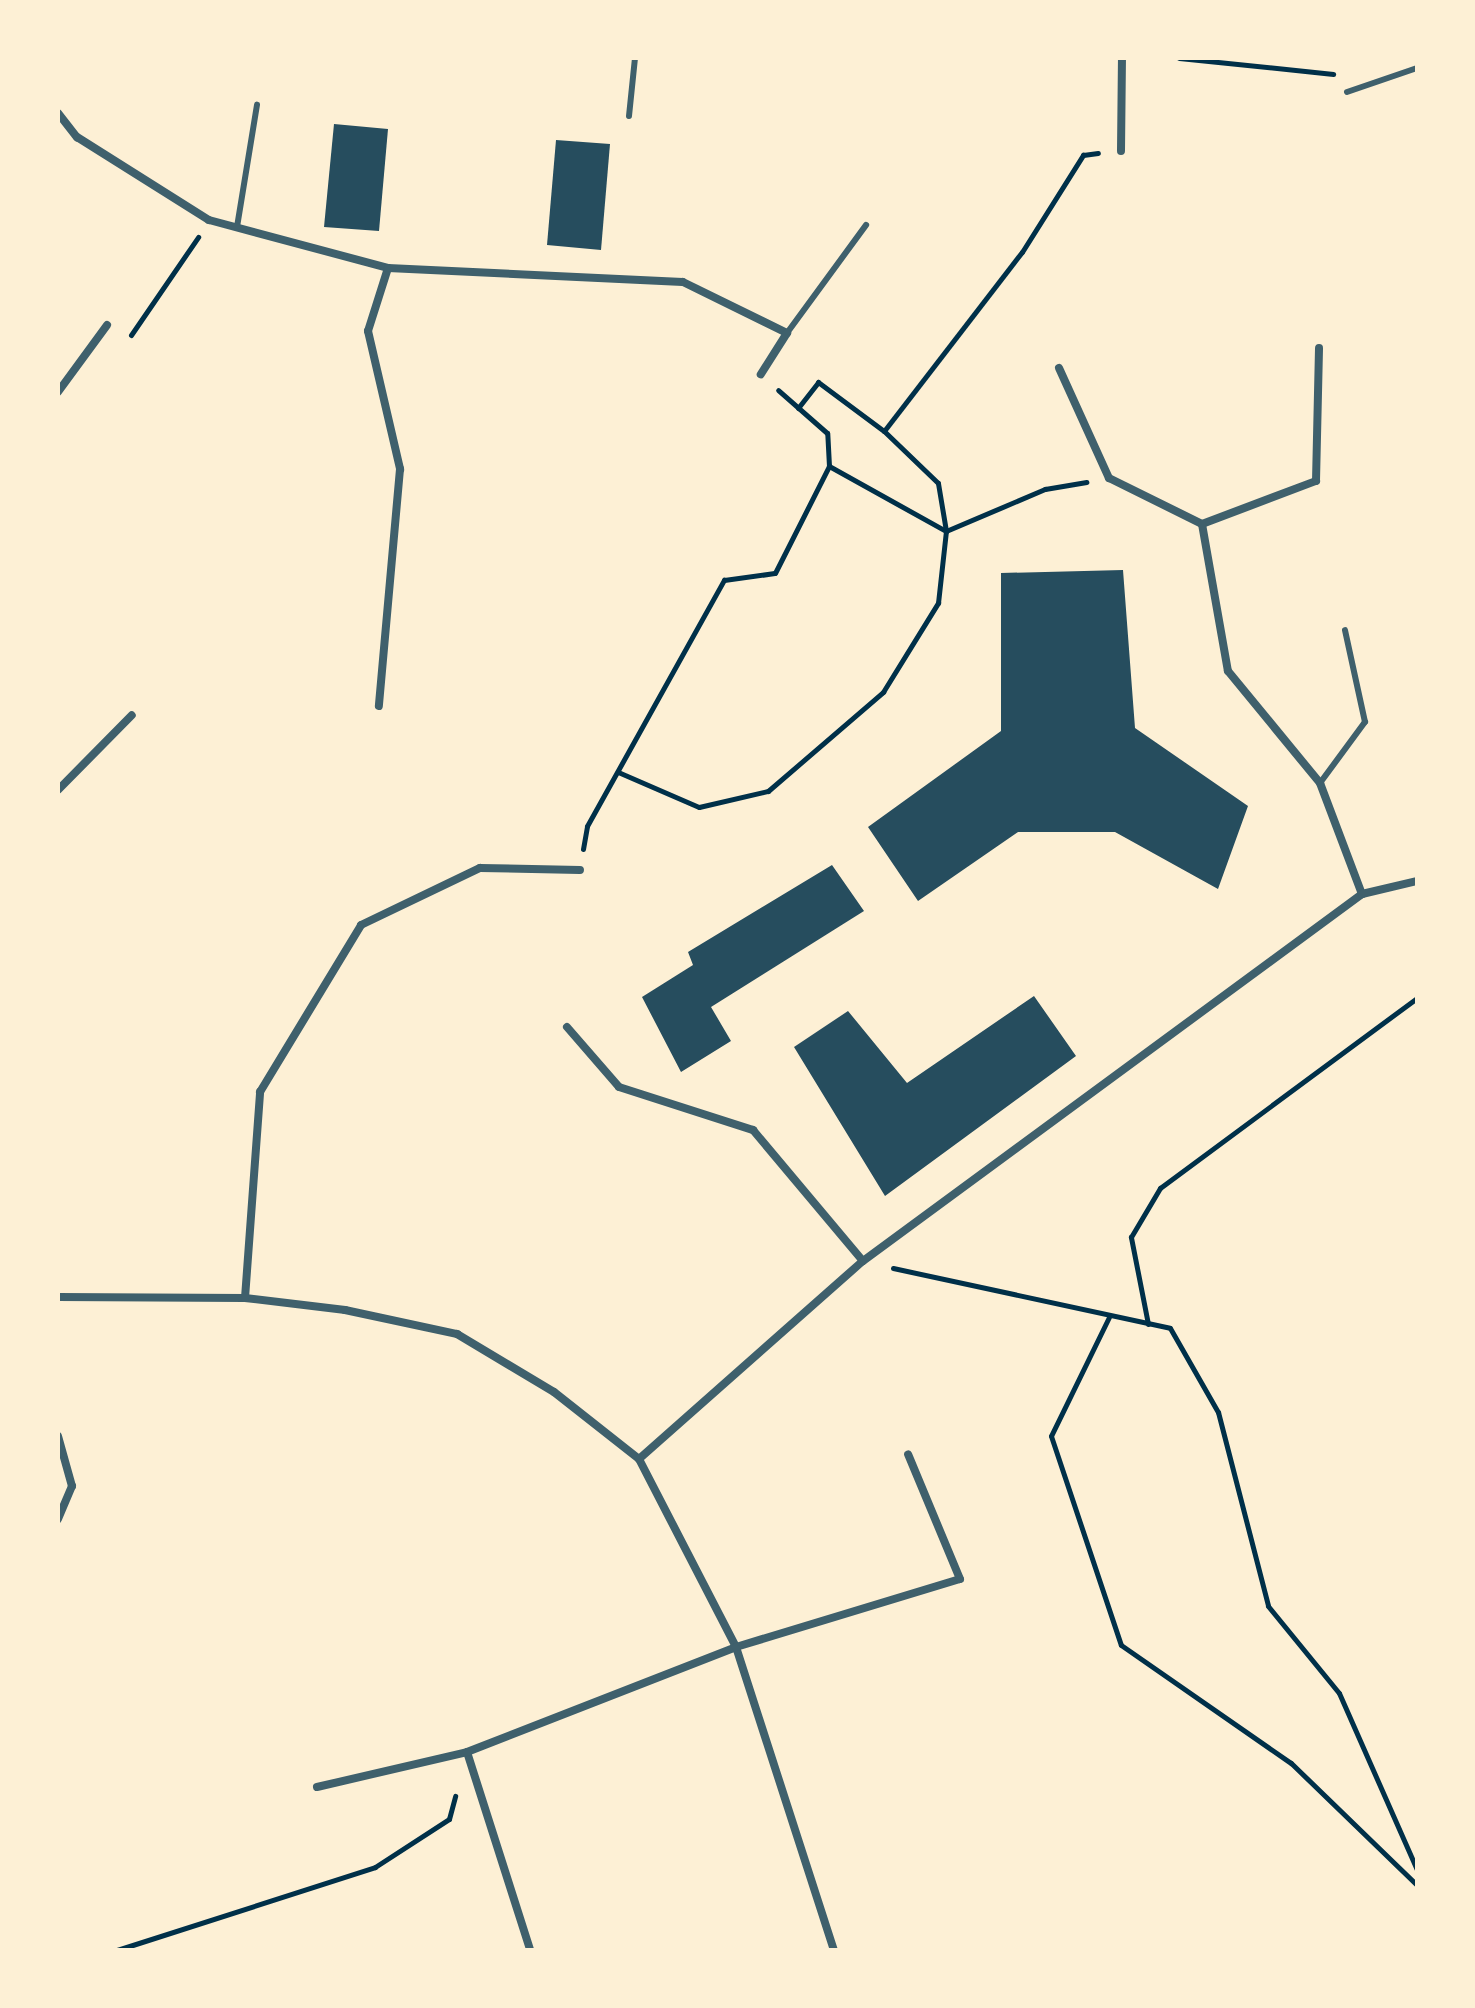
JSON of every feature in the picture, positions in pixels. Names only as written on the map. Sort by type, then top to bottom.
[{"type":"street","points":[[1121,151],[1122,58]]},
{"type":"street","points":[[58,113],[77,137],[209,220],[388,268],[683,282],[787,333],[761,374]]},
{"type":"street","points":[[379,706],[400,469],[368,331],[388,268]]},
{"type":"street","points":[[58,392],[107,325]]},
{"type":"street","points":[[1059,368],[1109,478],[1202,524],[1316,481],[1319,348]]},
{"type":"street","points":[[1202,524],[1228,671],[1320,783],[1362,894]]},
{"type":"street","points":[[58,790],[132,715]]},
{"type":"street","points":[[245,1298],[260,1092],[361,925],[480,868],[580,870]]},
{"type":"street","points":[[639,1459],[863,1261],[1362,894],[1417,881]]},
{"type":"street","points":[[567,1027],[619,1087],[753,1130],[863,1261]]},
{"type":"street","points":[[58,1297],[245,1298],[345,1310],[457,1334],[554,1392],[639,1459],[736,1647],[834,1950]]},
{"type":"street","points":[[58,1436],[72,1486],[58,1519]]},
{"type":"street","points":[[317,1787],[467,1752],[736,1647],[960,1579],[908,1454]]},
{"type":"street","points":[[467,1752],[530,1950]]},
{"type":"lane","points":[[629,116],[635,58]]},
{"type":"lane","points":[[1347,92],[1417,68]]},
{"type":"lane","points":[[237,227],[257,105]]},
{"type":"lane","points":[[787,333],[866,225]]},
{"type":"lane","points":[[1320,783],[1365,722],[1345,630]]},
{"type":"path","points":[[1179,58],[1334,74],[1347,92]]},
{"type":"path","points":[[884,431],[1022,252],[1083,155],[1121,151]]},
{"type":"path","points":[[107,325],[128,339],[209,220]]},
{"type":"path","points":[[580,870],[587,826],[724,580],[775,573],[829,466],[827,433],[761,374]]},
{"type":"path","points":[[618,772],[699,807],[768,791],[883,692],[938,603],[946,531],[938,483],[884,431],[818,382],[798,408]]},
{"type":"path","points":[[829,466],[946,531]]},
{"type":"path","points":[[946,531],[1045,489],[1109,478]]},
{"type":"path","points":[[1148,1324],[1131,1237],[1160,1188],[1417,998]]},
{"type":"path","points":[[863,1261],[1170,1328],[1218,1412],[1268,1606],[1339,1693],[1417,1870]]},
{"type":"path","points":[[1109,1317],[1051,1436],[1121,1645],[1291,1763],[1417,1885]]},
{"type":"path","points":[[117,1950],[375,1867],[449,1819],[467,1752]]},
{"type":"building","points":[[334,124],[388,129],[379,231],[324,227]]},
{"type":"building","points":[[556,140],[610,144],[601,250],[547,245]]},
{"type":"building","points":[[1123,570],[1135,728],[1248,806],[1218,889],[1115,832],[1018,832],[918,901],[868,827],[1001,731],[1001,573]]},
{"type":"building","points":[[832,865],[864,911],[711,1007],[731,1041],[681,1072],[642,997],[693,965],[688,952]]},
{"type":"building","points":[[1034,996],[1076,1056],[885,1196],[794,1047],[848,1011],[907,1083]]}]
